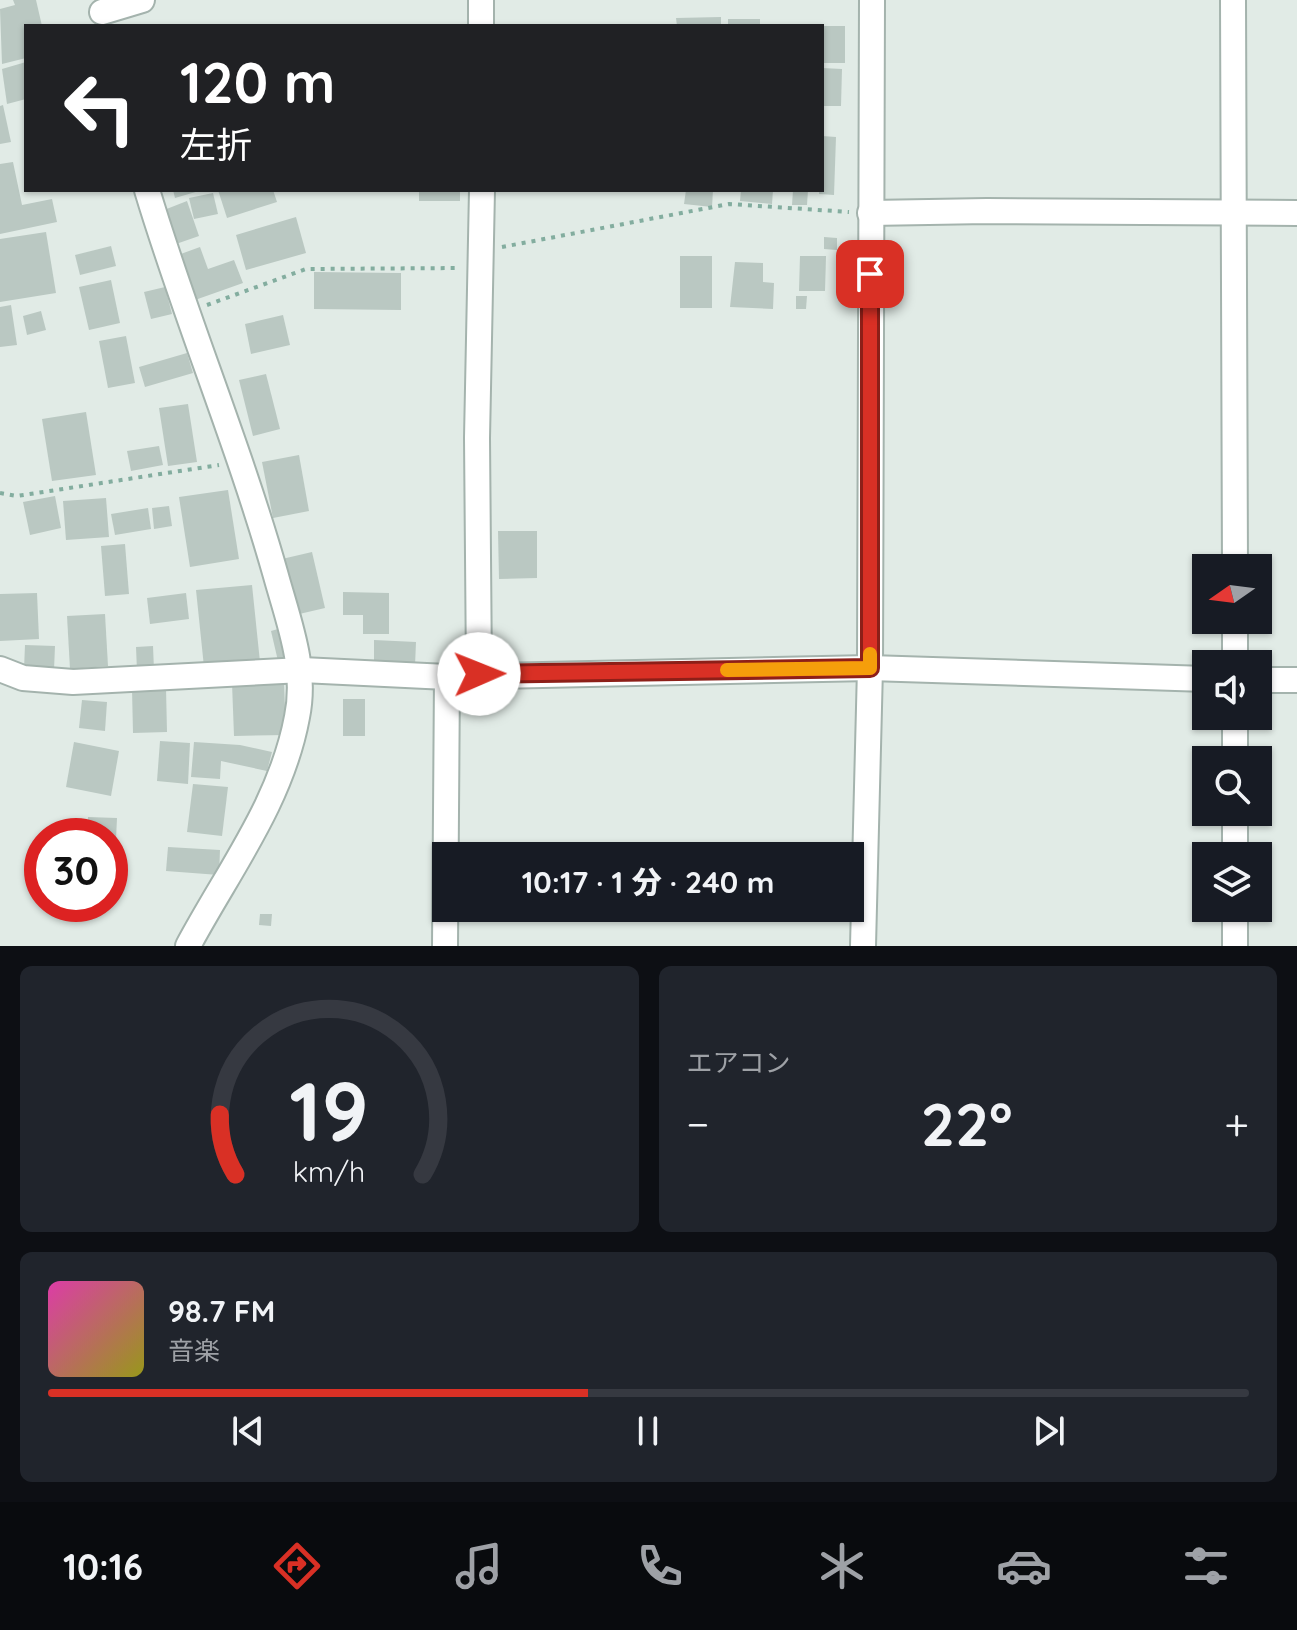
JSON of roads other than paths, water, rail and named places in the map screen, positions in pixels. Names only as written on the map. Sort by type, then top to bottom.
[{"type":"street","points":[[102,13],[142,0]]},
{"type":"street","points":[[481,0],[481,24]]},
{"type":"street","points":[[863,946],[870,668],[872,0]]},
{"type":"street","points":[[1233,0],[1235,554]]},
{"type":"street","points":[[148,192],[264,533],[302,670],[295,728],[275,793],[253,837],[221,884],[188,946]]},
{"type":"street","points":[[479,674],[477,438],[482,192]]},
{"type":"street","points":[[870,213],[1297,213]]},
{"type":"street","points":[[0,669],[23,678],[73,682],[302,670],[447,677],[870,668],[1192,679]]},
{"type":"street","points":[[445,946],[447,677]]},
{"type":"street","points":[[1272,680],[1297,680]]},
{"type":"street","points":[[1235,922],[1235,946]]}]
